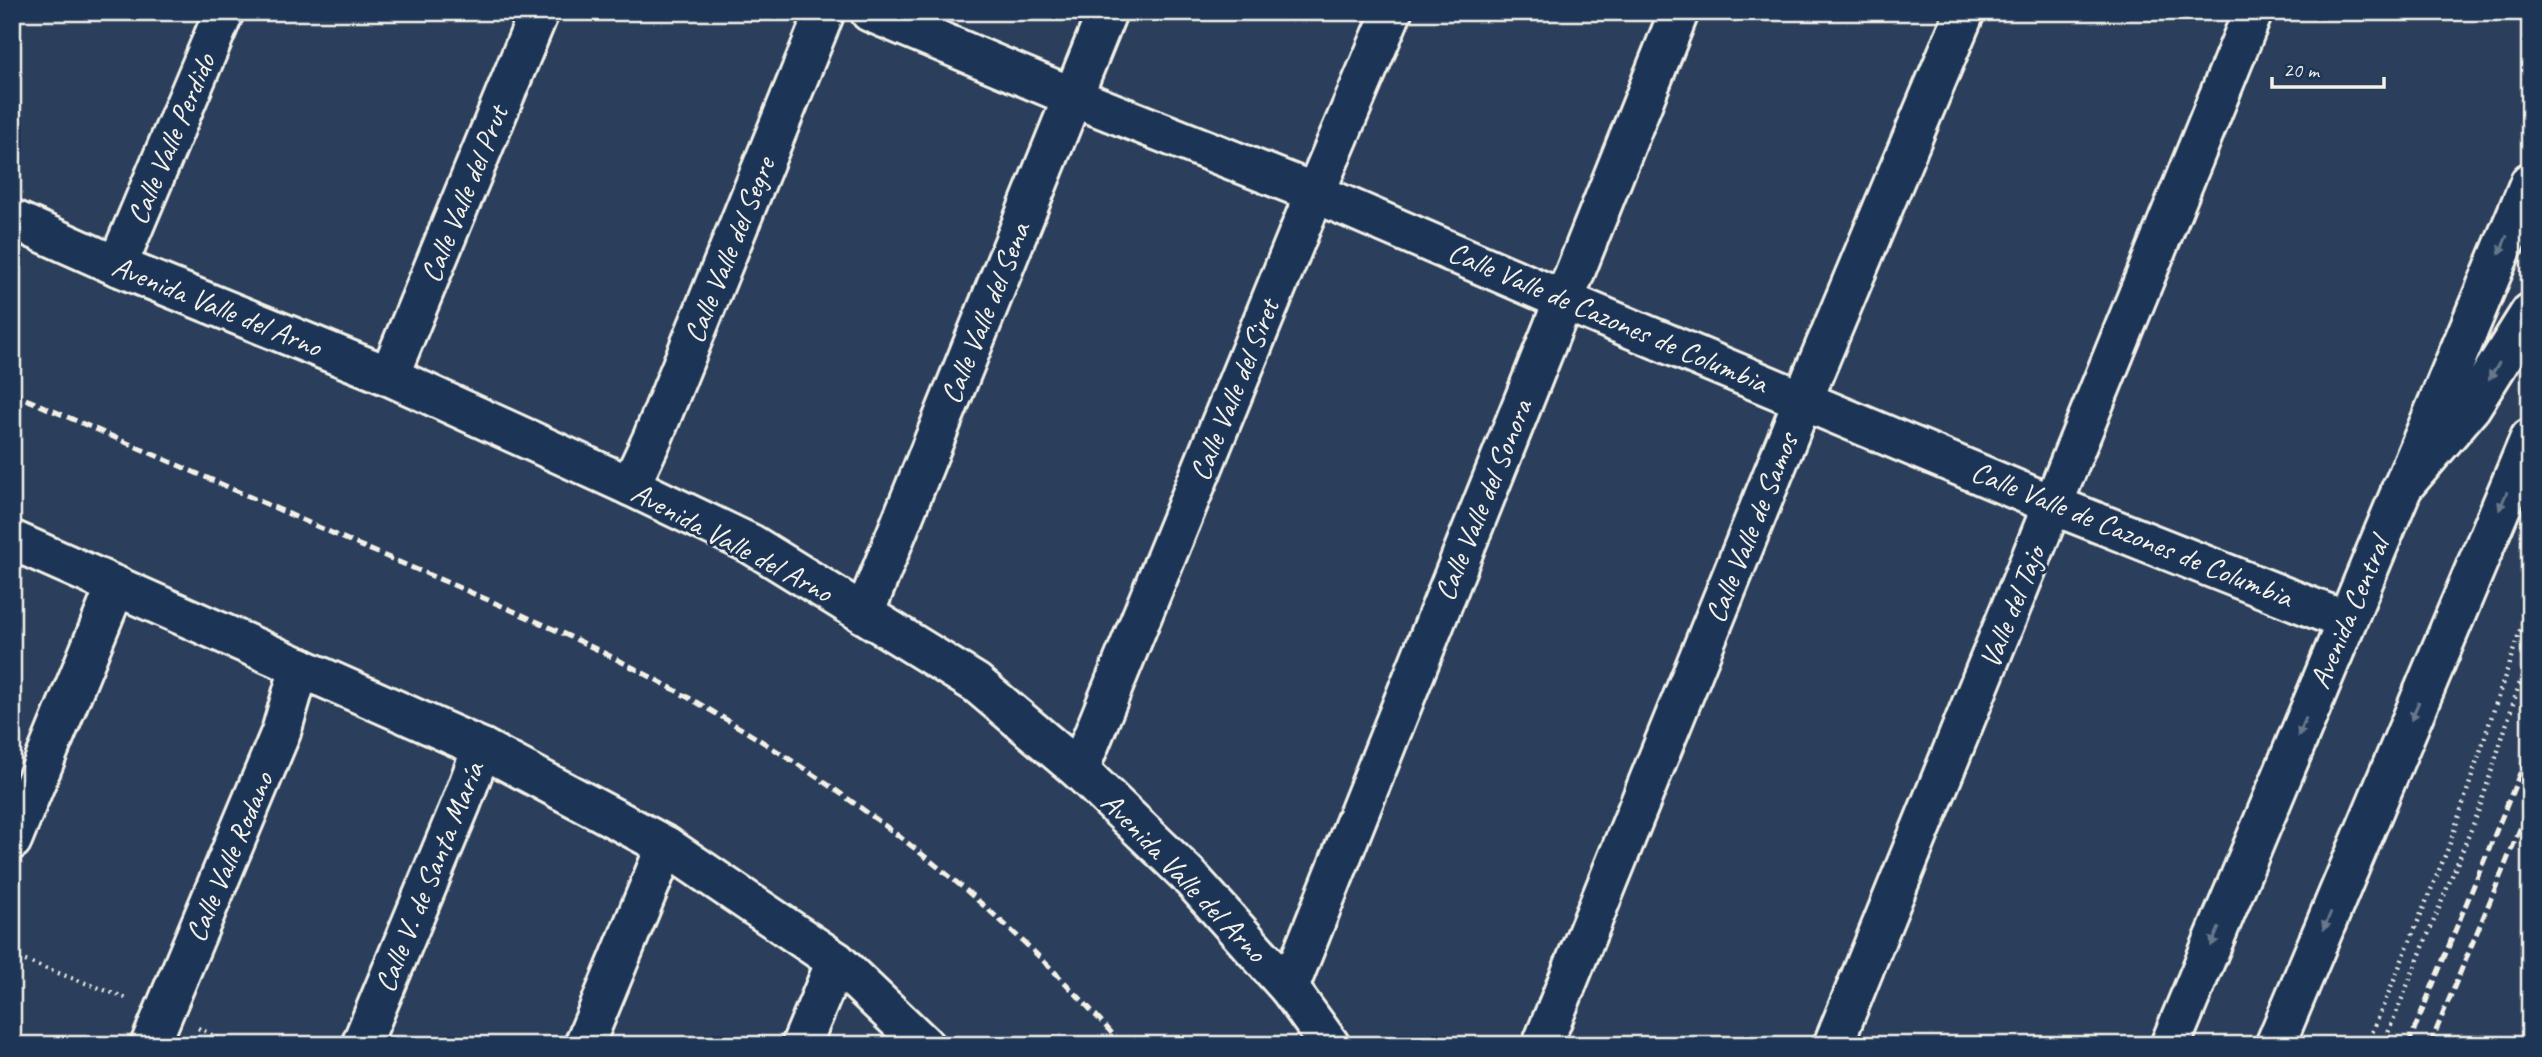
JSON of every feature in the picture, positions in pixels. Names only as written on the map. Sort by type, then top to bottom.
[{"type":"main road","name":"Calle Valle Perdido","points":[[117,266],[224,12]]},
{"type":"main road","name":"Calle Valle del Prut","points":[[389,376],[539,12]]},
{"type":"main road","name":"Calle Valle del Segre","points":[[630,486],[658,424],[825,12]]},
{"type":"main road","name":"Calle Valle de Cazones de Columbia","points":[[870,12],[1073,97],[1315,193],[2053,505],[2346,621]]},
{"type":"main road","name":"Calle Valle del Sena","points":[[864,614],[1107,12]]},
{"type":"main road","name":"Calle Valle del Siret","points":[[1079,770],[1392,12]]},
{"type":"main road","name":"Calle Valle del Sonora","points":[[1289,988],[1679,12]]},
{"type":"main road","name":"Calle Valle de Samos","points":[[1542,1045],[1804,398],[1965,12]]},
{"type":"main road","name":"Valle del Tajo","points":[[1833,1045],[2253,12]]},
{"type":"main road","name":"Avenida Central","points":[[2170,1045],[2530,183]]},
{"type":"main road","name":"Avenida Valle del Arno","points":[[12,219],[117,266],[389,376],[751,544],[976,683],[1079,770],[1187,874],[1289,988],[1330,1045]]},
{"type":"main road","points":[[2401,489],[2471,407],[2530,313]]},
{"type":"main road","points":[[2275,1045],[2530,438]]},
{"type":"main road","points":[[12,540],[482,748],[666,846],[836,961],[924,1045]]},
{"type":"main road","points":[[12,840],[116,586]]},
{"type":"main road","name":"Calle Valle Rodano","points":[[158,1029],[281,732],[300,667]]},
{"type":"main road","name":"Calle V. de Santa María","points":[[361,1045],[482,748]]},
{"type":"main road","points":[[584,1045],[666,846]]},
{"type":"main road","points":[[801,1045],[836,961]]},
{"type":"path","points":[[2367,1045],[2449,846],[2530,600]]},
{"type":"path","points":[[2383,1045],[2479,810],[2530,651]]},
{"type":"path","points":[[12,956],[158,1029],[232,1045]]},
{"type":"railway","points":[[12,393],[543,624],[651,677],[716,713],[842,795],[962,887],[1019,937],[1122,1045]]},
{"type":"railway","points":[[2408,1045],[2530,749]]},
{"type":"railway","points":[[2430,1045],[2530,805]]}]
